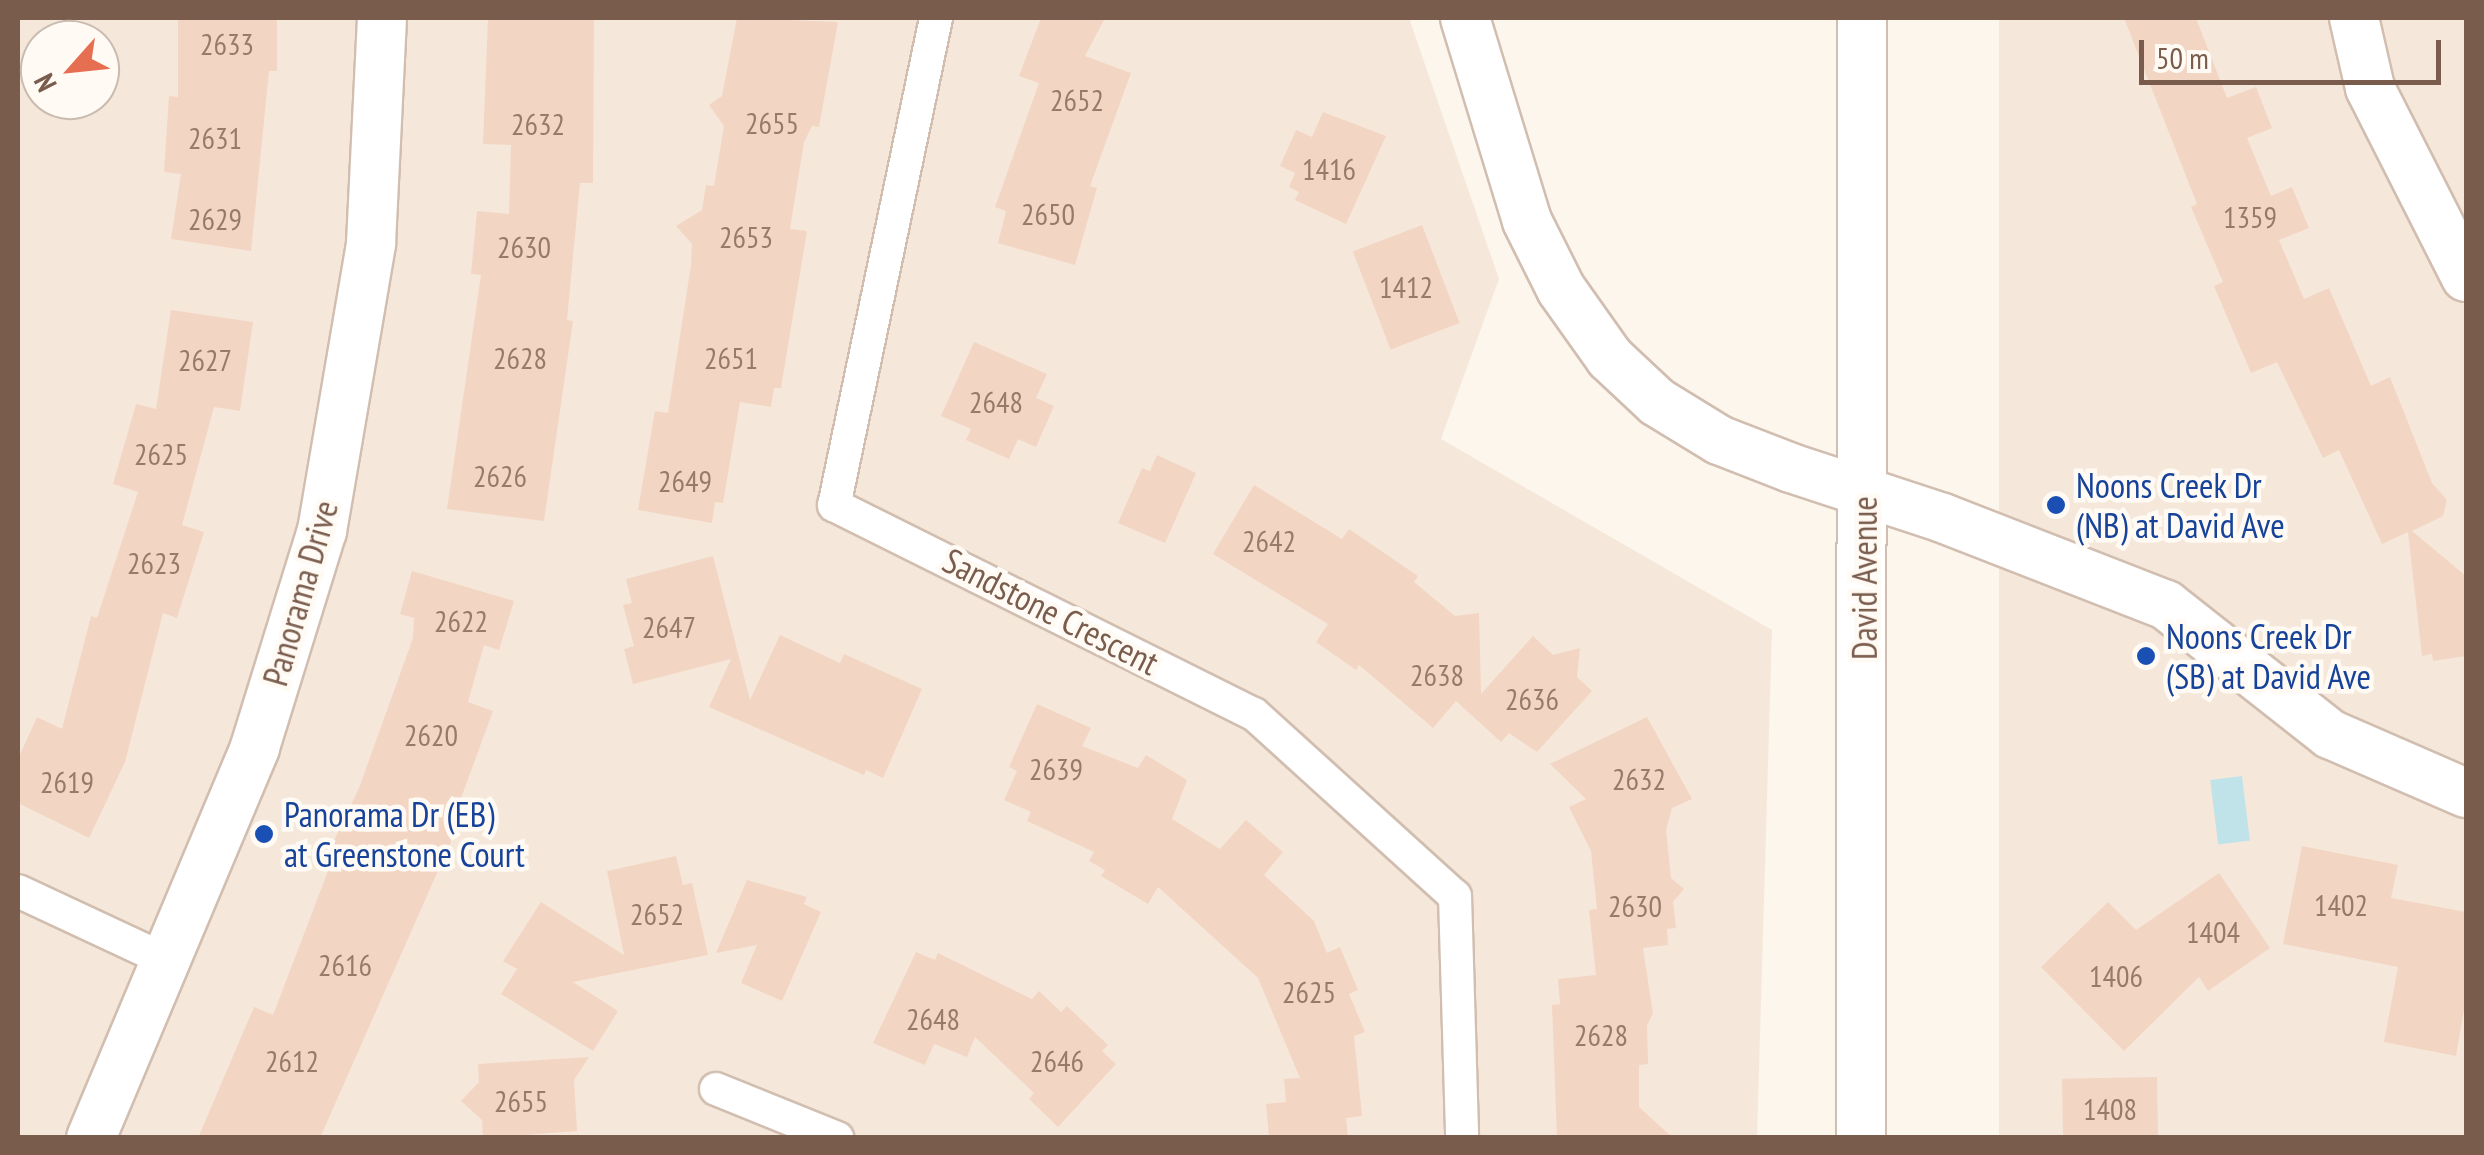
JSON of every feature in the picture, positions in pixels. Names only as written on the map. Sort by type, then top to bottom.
[{"type":"street","name":"Panorama Drive","points":[[91,1138],[256,748],[322,531],[370,243],[382,18]]},
{"type":"street","name":"Sandstone Crescent","points":[[936,18],[834,504],[1254,714],[1454,896],[1462,1138]]},
{"type":"street","points":[[1465,18],[1527,221],[1560,289],[1610,358],[1657,402],[1719,440],[1864,497],[1943,518],[2166,605],[2330,734],[2466,793]]},
{"type":"street","name":"David Avenue","points":[[1861,1138],[1862,18]]},
{"type":"street","points":[[2354,18],[2370,88],[2466,277]]},
{"type":"street","points":[[18,891],[168,962]]},
{"type":"street","points":[[716,1089],[837,1138]]},
{"type":"shaded area","points":[[18,18],[1409,18],[1499,279],[1441,439],[1772,630],[1757,1137],[18,1137]]},
{"type":"shaded area","points":[[1999,18],[2466,18],[2466,1137],[1999,1137]]},
{"type":"water","points":[[2242,776],[2250,841],[2218,844],[2210,780]]},
{"type":"building","points":[[178,18],[277,18],[277,71],[269,71],[251,251],[171,239],[181,174],[164,172],[169,96],[178,97]]},
{"type":"building","points":[[488,18],[594,18],[593,183],[580,183],[567,320],[573,321],[544,521],[447,509],[481,275],[471,274],[477,211],[509,214],[511,145],[483,144]]},
{"type":"building","points":[[737,18],[838,22],[819,127],[812,126],[804,142],[790,229],[807,231],[781,388],[774,388],[771,407],[740,402],[723,503],[715,502],[712,523],[638,510],[655,411],[668,413],[691,265],[692,244],[676,226],[702,210],[706,185],[714,186],[724,126],[709,105],[722,96]]},
{"type":"building","points":[[1041,18],[1105,18],[1085,56],[1131,73],[1090,186],[1097,188],[1075,265],[998,243],[1006,211],[995,207],[1039,83],[1019,76]]},
{"type":"building","points":[[2124,18],[2196,18],[2227,98],[2256,87],[2272,128],[2247,138],[2271,196],[2292,187],[2309,228],[2279,240],[2304,299],[2329,288],[2371,386],[2390,377],[2432,483],[2447,500],[2443,516],[2412,531],[2466,576],[2466,656],[2433,661],[2432,654],[2422,656],[2408,532],[2382,544],[2339,450],[2323,458],[2277,362],[2251,373],[2214,286],[2223,282],[2191,207],[2197,204]]},
{"type":"building","points":[[1323,112],[1386,136],[1346,224],[1295,200],[1299,192],[1289,187],[1295,173],[1280,166],[1296,130],[1312,137]]},
{"type":"building","points":[[1422,225],[1460,323],[1391,350],[1353,252]]},
{"type":"building","points":[[171,310],[253,322],[240,411],[214,407],[182,525],[204,532],[177,618],[163,613],[125,762],[89,838],[18,803],[18,759],[37,717],[62,729],[91,616],[97,618],[138,492],[113,484],[136,404],[156,409]]},
{"type":"building","points":[[974,342],[1047,374],[1036,398],[1054,406],[1036,447],[1018,439],[1009,459],[966,440],[971,429],[941,416]]},
{"type":"building","points":[[1157,455],[1196,473],[1165,543],[1118,523],[1142,468],[1150,471]]},
{"type":"building","points":[[1254,485],[1342,539],[1349,529],[1418,576],[1414,582],[1455,616],[1479,613],[1481,694],[1533,636],[1553,655],[1580,648],[1577,677],[1592,691],[1537,752],[1509,733],[1501,742],[1456,701],[1433,728],[1359,665],[1356,670],[1316,642],[1328,624],[1213,554]]},
{"type":"building","points":[[713,556],[750,700],[780,635],[840,663],[844,654],[922,689],[883,778],[866,770],[864,775],[709,707],[731,659],[633,684],[624,649],[634,646],[623,605],[632,603],[626,579]]},
{"type":"building","points":[[412,571],[514,601],[499,650],[484,645],[468,702],[493,711],[450,828],[456,830],[320,1138],[198,1138],[254,1007],[273,1015],[328,871],[321,868],[359,788],[413,638],[414,618],[400,614]]},
{"type":"building","points":[[1037,704],[1091,728],[1082,746],[1138,768],[1146,755],[1187,780],[1172,819],[1220,849],[1246,820],[1283,852],[1264,875],[1314,921],[1327,953],[1340,947],[1358,990],[1349,994],[1365,1032],[1354,1036],[1362,1116],[1346,1118],[1348,1138],[1269,1138],[1266,1104],[1286,1102],[1284,1079],[1300,1078],[1258,978],[1158,887],[1148,904],[1101,876],[1105,870],[1089,861],[1094,852],[1027,821],[1031,812],[1004,800],[1017,771],[1009,767]]},
{"type":"building","points":[[1647,717],[1692,799],[1672,808],[1666,830],[1671,878],[1684,889],[1673,902],[1676,928],[1667,929],[1668,945],[1643,948],[1653,1014],[1647,1025],[1648,1064],[1639,1065],[1639,1107],[1673,1138],[1557,1138],[1552,1005],[1560,1004],[1558,979],[1596,975],[1589,910],[1597,909],[1591,851],[1569,807],[1586,799],[1550,764]]},
{"type":"building","points":[[2302,846],[2398,865],[2391,898],[2466,912],[2466,998],[2456,1056],[2384,1042],[2398,967],[2283,944]]},
{"type":"building","points":[[676,856],[683,885],[692,883],[708,955],[573,982],[618,1011],[593,1051],[501,994],[517,969],[503,961],[541,902],[624,955],[607,871]]},
{"type":"building","points":[[2219,873],[2270,948],[2208,991],[2199,977],[2124,1051],[2041,967],[2108,902],[2136,930]]},
{"type":"building","points":[[747,880],[807,897],[804,904],[821,912],[782,1001],[741,983],[757,945],[716,953]]},
{"type":"building","points":[[916,952],[935,960],[938,953],[1032,999],[1039,991],[1061,1012],[1067,1006],[1108,1045],[1102,1051],[1116,1064],[1058,1127],[1029,1099],[1034,1093],[975,1037],[967,1057],[934,1044],[925,1065],[873,1043]]},
{"type":"building","points":[[589,1057],[574,1080],[577,1131],[483,1138],[482,1120],[461,1101],[479,1082],[478,1064]]},
{"type":"building","points":[[2157,1077],[2158,1138],[2063,1138],[2062,1079]]},
{"type":"place","name":"Noons Creek Dr (NB) at David Ave","points":[[2056,505]]},
{"type":"place","name":"Noons Creek Dr (SB) at David Ave","points":[[2146,656]]},
{"type":"place","name":"Panorama Dr (EB) at Greenstone Court","points":[[264,834]]}]
